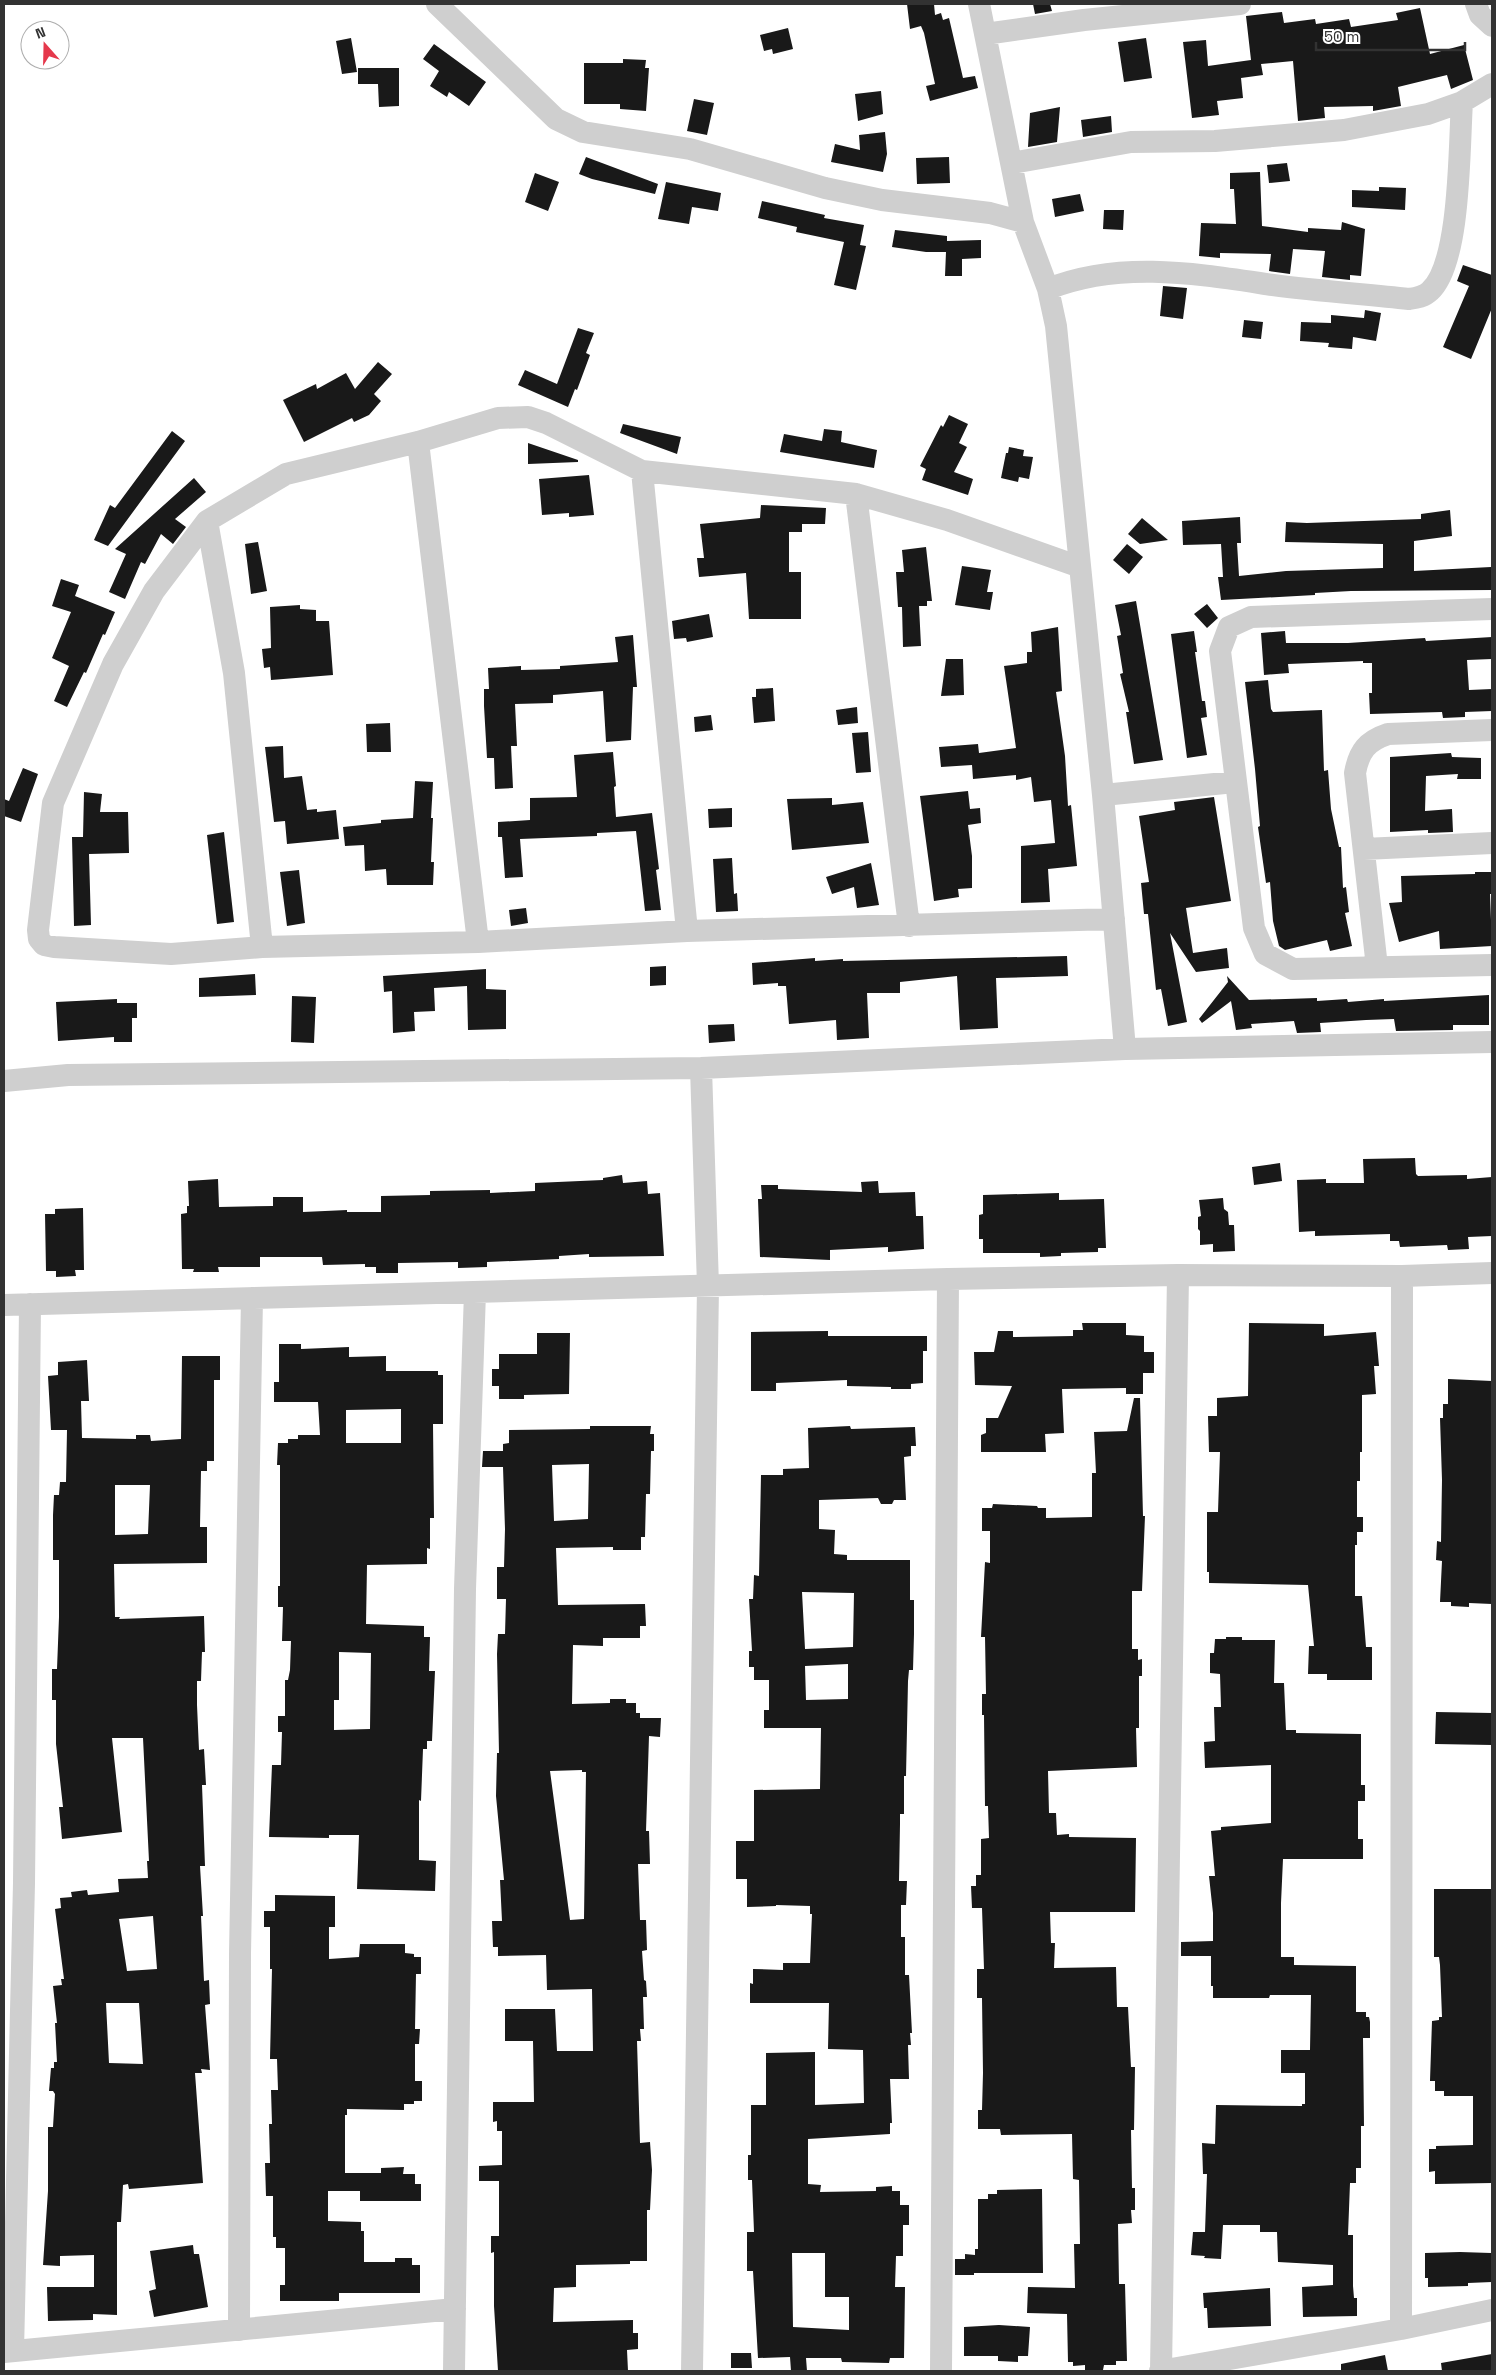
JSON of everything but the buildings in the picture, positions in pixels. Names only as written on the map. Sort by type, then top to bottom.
[{"type":"street","points":[[437,4],[556,119],[583,132],[690,149],[835,190],[882,200],[990,213],[1023,222]]},
{"type":"street","points":[[979,4],[1023,222],[1048,289],[1056,326],[1103,795],[1125,1049]]},
{"type":"street","points":[[985,34],[1084,20],[1240,4]]},
{"type":"street","points":[[1476,4],[1480,15],[1492,26]]},
{"type":"street","points":[[1012,163],[1131,142],[1215,141],[1344,130],[1428,114],[1462,102],[1492,84]]},
{"type":"street","points":[[1048,289],[1068,281],[1098,274],[1185,272],[1325,291],[1409,299],[1419,298],[1430,291],[1451,250],[1457,204],[1462,102]]},
{"type":"street","points":[[1080,566],[947,520],[856,494],[642,470],[546,423],[528,417],[498,418],[418,442],[286,474],[207,521],[154,591],[113,664],[53,803],[38,930],[39,939],[44,945],[54,947],[172,954],[262,947],[478,942],[687,931],[1114,919]]},
{"type":"street","points":[[418,442],[478,942]]},
{"type":"street","points":[[642,470],[687,931]]},
{"type":"street","points":[[856,494],[909,926]]},
{"type":"street","points":[[207,521],[234,673],[262,947]]},
{"type":"street","points":[[1492,609],[1250,617],[1229,627],[1220,651],[1254,928],[1266,954],[1293,969],[1492,965]]},
{"type":"street","points":[[1377,967],[1354,773],[1358,758],[1365,746],[1376,738],[1388,734],[1492,730]]},
{"type":"street","points":[[1103,795],[1235,782]]},
{"type":"street","points":[[1364,849],[1492,843]]},
{"type":"street","points":[[4,1081],[68,1075],[701,1068],[1125,1049],[1492,1042]]},
{"type":"street","points":[[692,2371],[708,1286],[701,1068]]},
{"type":"street","points":[[4,1305],[948,1279],[1178,1275],[1402,1276],[1492,1273]]},
{"type":"street","points":[[1178,1275],[1161,2371],[1401,2329],[1492,2310]]},
{"type":"street","points":[[1401,2329],[1402,1276]]},
{"type":"street","points":[[941,2371],[948,1279]]},
{"type":"street","points":[[454,2371],[465,1589],[475,1292]]},
{"type":"street","points":[[239,2330],[240,1964],[252,1298]]},
{"type":"street","points":[[30,1304],[24,1883],[8,2351],[455,2309]]}]
